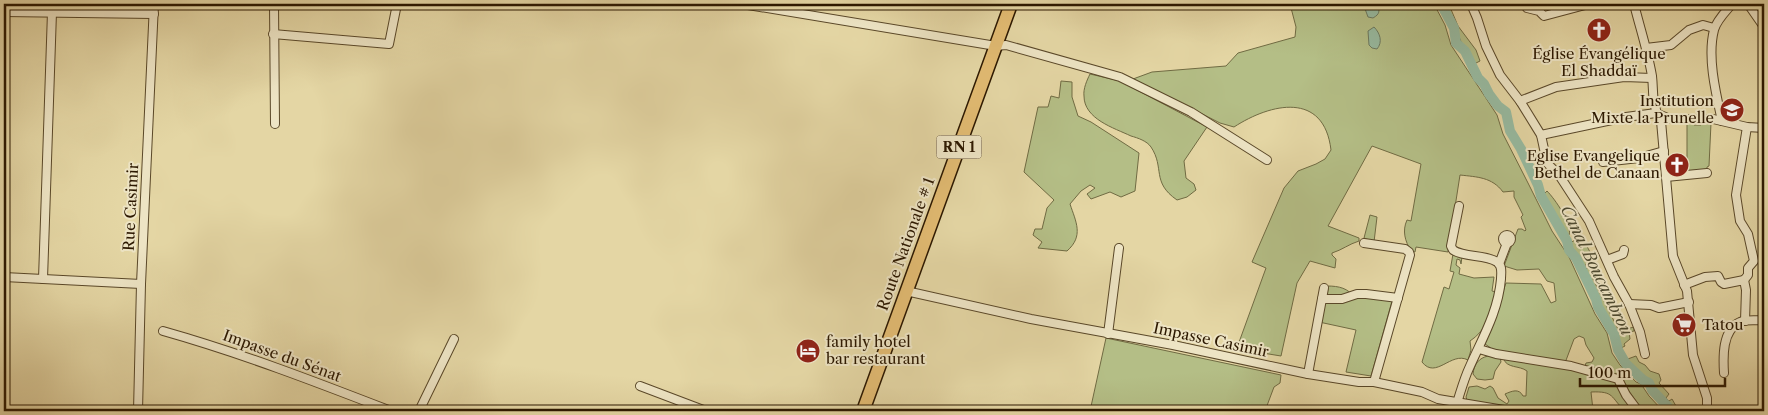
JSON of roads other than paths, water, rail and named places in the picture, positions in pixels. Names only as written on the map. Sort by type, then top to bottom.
[{"type":"main road","name":"Route Nationale # 1","points":[[863,411],[1011,4]]},
{"type":"street","name":"Rue Casimir","points":[[138,411],[140,284],[154,4]]},
{"type":"street","points":[[274,4],[275,124]]},
{"type":"street","points":[[273,34],[389,44],[397,4]]},
{"type":"street","points":[[742,4],[768,6],[996,46],[1006,45],[1120,76],[1191,112],[1267,160]]},
{"type":"street","points":[[1471,4],[1486,46],[1500,75],[1520,101],[1541,135],[1547,163],[1559,175],[1589,221],[1614,277],[1629,304],[1640,332],[1645,354]]},
{"type":"street","points":[[1524,4],[1527,8],[1539,11],[1544,16],[1589,4]]},
{"type":"street","points":[[1634,4],[1652,78],[1652,101],[1661,121],[1673,256],[1689,302],[1693,355],[1707,398],[1707,411]]},
{"type":"street","points":[[1722,120],[1714,84],[1712,50],[1714,28],[1732,4]]},
{"type":"street","points":[[1748,4],[1764,27]]},
{"type":"street","points":[[4,12],[154,14]]},
{"type":"street","points":[[43,279],[52,12]]},
{"type":"street","points":[[1646,48],[1671,45],[1689,30],[1703,25],[1714,28]]},
{"type":"street","points":[[1520,101],[1556,87],[1624,77],[1652,78]]},
{"type":"street","points":[[1541,135],[1626,117],[1656,113],[1670,119],[1712,119],[1747,127],[1764,128]]},
{"type":"street","points":[[1684,285],[1709,276],[1718,276],[1724,284],[1744,280],[1748,275],[1748,268],[1754,261],[1748,234],[1740,221],[1736,195],[1747,127]]},
{"type":"street","points":[[1603,162],[1639,158],[1664,151]]},
{"type":"street","points":[[1666,177],[1707,173]]},
{"type":"street","points":[[1459,206],[1452,250],[1500,264]]},
{"type":"street","points":[[1364,243],[1405,249],[1409,252],[1410,257],[1374,382]]},
{"type":"street","points":[[1457,403],[1467,373],[1492,319],[1500,292],[1502,270],[1500,264],[1507,243]]},
{"type":"street","points":[[1108,334],[1119,248]]},
{"type":"street","points":[[1607,260],[1623,254],[1624,250]]},
{"type":"street","points":[[4,276],[140,284]]},
{"type":"street","points":[[1744,280],[1746,290],[1745,321]]},
{"type":"street","points":[[1308,374],[1324,288]]},
{"type":"street","name":"Impasse Casimir","points":[[906,291],[1031,319],[1173,345],[1308,374],[1359,382],[1374,382],[1422,392],[1438,399],[1510,411]]},
{"type":"street","points":[[1322,299],[1342,299],[1357,294],[1398,298]]},
{"type":"street","points":[[1629,304],[1651,305],[1659,308],[1689,302]]},
{"type":"street","points":[[1724,372],[1725,338],[1734,326],[1745,321],[1764,320]]},
{"type":"street","name":"Impasse du Sénat","points":[[163,331],[322,384],[391,411]]},
{"type":"street","points":[[419,411],[454,339]]},
{"type":"street","points":[[1479,349],[1496,354],[1571,366],[1618,379],[1626,395],[1638,411]]},
{"type":"street","points":[[640,386],[706,411]]},
{"type":"waterway","name":"Canal Boucambrou","points":[[1441,4],[1454,28],[1456,43],[1465,51],[1478,78],[1484,84],[1489,94],[1498,106],[1506,112],[1510,131],[1521,149],[1538,185],[1541,196],[1567,241],[1569,250],[1576,258],[1598,307],[1614,334],[1618,350],[1626,364],[1643,380],[1649,383],[1652,390],[1670,411]]},
{"type":"place","name":"Église Évangélique El Shaddaï","points":[[1599,30]]},
{"type":"place","name":"Institution Mixte la Prunelle","points":[[1732,110]]},
{"type":"place","name":"Eglise Evangelique Bethel de Canaan","points":[[1677,165]]},
{"type":"place","name":"Tatou","points":[[1684,325]]},
{"type":"place","name":"family hotel bar restaurant","points":[[808,351]]}]
